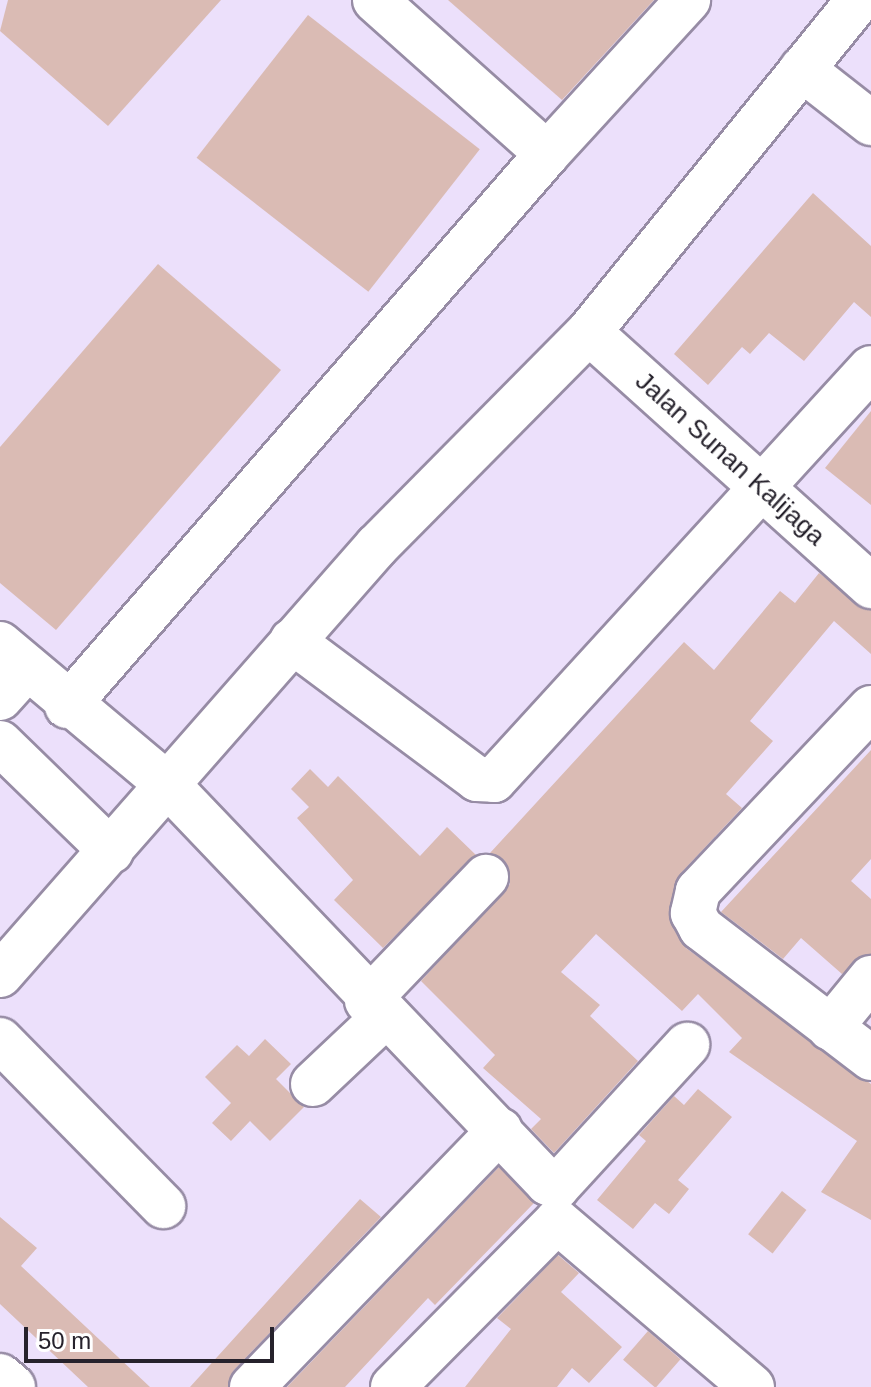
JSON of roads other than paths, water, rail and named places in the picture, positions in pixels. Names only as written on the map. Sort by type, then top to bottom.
[{"type":"street","points":[[375,0],[547,154]]},
{"type":"street","points":[[67,706],[547,154],[688,0]]},
{"type":"street","points":[[0,975],[292,641],[589,332],[859,0]]},
{"type":"street","points":[[802,69],[871,123]]},
{"type":"street","name":"Jalan Sunan Kalijaga","points":[[589,332],[871,586]]},
{"type":"street","points":[[292,641],[477,779],[494,780],[764,492],[871,368]]},
{"type":"street","points":[[8,671],[67,706],[168,785],[376,1009],[557,1187],[687,1045]]},
{"type":"street","points":[[871,708],[694,902],[701,928],[871,1058]]},
{"type":"street","points":[[0,743],[111,851]]},
{"type":"street","points":[[313,1084],[486,877]]},
{"type":"street","points":[[830,1028],[871,978]]},
{"type":"street","points":[[0,1040],[163,1206]]},
{"type":"street","points":[[252,1387],[500,1130]]},
{"type":"street","points":[[393,1387],[557,1221],[752,1387]]},
{"type":"street","points":[[0,1376],[13,1387]]}]
